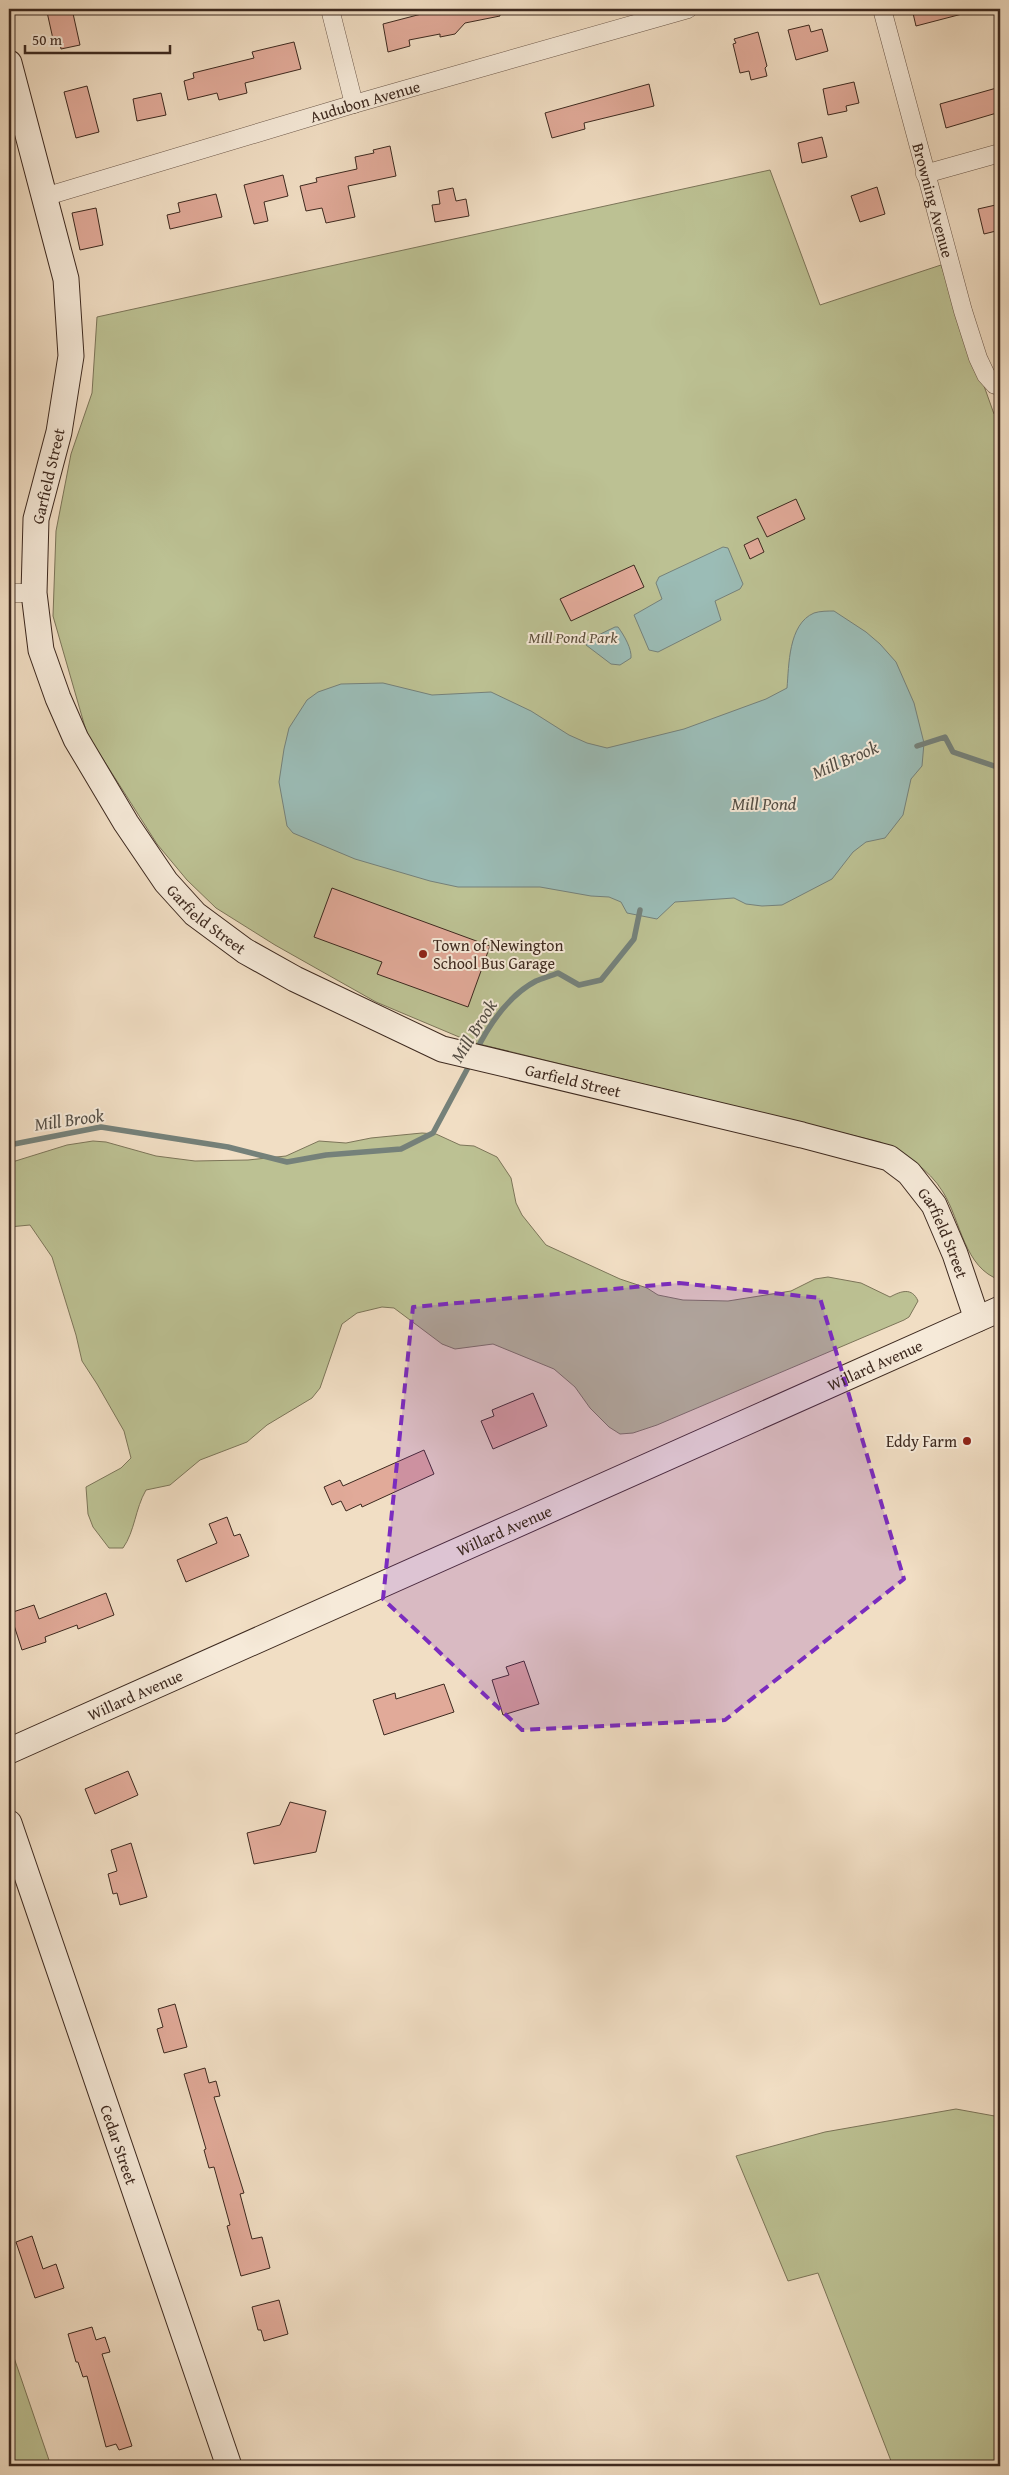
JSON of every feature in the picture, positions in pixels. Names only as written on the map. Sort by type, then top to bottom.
[{"type":"street","points":[[330,9],[354,104]]},
{"type":"street","name":"Audubon Avenue","points":[[44,197],[354,104],[688,9]]},
{"type":"street","name":"Browning Avenue","points":[[882,9],[925,174],[978,358],[986,375],[998,385]]},
{"type":"street","name":"Garfield Street","points":[[9,62],[66,279],[71,356],[59,432],[36,519],[34,593],[41,650],[65,714],[100,779],[166,882],[195,914],[245,952],[303,984],[442,1048],[501,1064],[802,1134],[888,1158],[909,1173],[934,1205],[952,1246],[977,1319]]},
{"type":"street","points":[[925,174],[1000,153]]},
{"type":"street","points":[[9,593],[34,593]]},
{"type":"street","name":"Willard Avenue","points":[[9,1752],[1000,1309]]},
{"type":"street","name":"Cedar Street","points":[[9,1823],[229,2466]]},
{"type":"highlighted area","points":[[679,1283],[820,1298],[904,1579],[725,1720],[522,1730],[383,1599],[413,1307]]},
{"type":"green space","name":"Mill Pond Park","points":[[770,170],[820,305],[941,265],[994,414],[1000,413],[1000,1280],[988,1274],[971,1255],[943,1192],[931,1176],[898,1151],[880,1142],[471,1042],[376,1002],[275,945],[216,908],[187,880],[157,844],[87,734],[53,616],[56,531],[71,454],[92,393],[97,317]]},
{"type":"green space","points":[[422,1133],[436,1134],[460,1145],[474,1146],[497,1157],[511,1178],[516,1203],[522,1215],[546,1245],[620,1279],[647,1288],[658,1295],[683,1300],[728,1301],[791,1291],[815,1279],[828,1277],[861,1283],[890,1297],[906,1291],[913,1294],[918,1301],[909,1317],[904,1320],[657,1425],[633,1433],[620,1434],[609,1427],[590,1408],[575,1387],[554,1369],[493,1344],[455,1349],[442,1344],[394,1308],[382,1307],[357,1313],[342,1324],[320,1388],[312,1398],[267,1425],[247,1442],[200,1460],[170,1485],[146,1490],[123,1548],[109,1548],[93,1527],[88,1514],[86,1487],[121,1468],[131,1458],[124,1431],[82,1361],[52,1257],[30,1225],[9,1227],[9,1163],[67,1145],[93,1141],[106,1142],[156,1156],[195,1161],[248,1160],[286,1156],[319,1141],[346,1143],[371,1138]]},
{"type":"green space","points":[[956,2109],[1000,2117],[1000,2466],[893,2466],[818,2273],[788,2281],[736,2156],[825,2132]]},
{"type":"green space","points":[[9,2343],[51,2466],[9,2466]]},
{"type":"water","points":[[723,547],[728,548],[743,584],[740,589],[715,601],[721,620],[658,652],[649,650],[634,615],[662,599],[656,583],[659,577]]},
{"type":"water","name":"Mill Pond","points":[[834,611],[866,632],[896,662],[914,703],[924,743],[922,766],[911,779],[903,815],[885,838],[866,842],[853,852],[832,879],[782,905],[762,906],[746,904],[734,898],[675,902],[657,919],[627,913],[621,902],[609,897],[591,896],[540,887],[458,887],[430,881],[355,859],[293,833],[287,826],[279,782],[284,749],[289,728],[307,700],[318,692],[341,684],[383,683],[432,695],[491,692],[531,711],[569,735],[587,743],[607,748],[684,729],[766,699],[787,688],[791,646],[799,626],[805,618],[814,613]]},
{"type":"water","points":[[618,627],[623,634],[631,654],[631,658],[620,665],[611,664],[586,645],[588,640]]},
{"type":"building","points":[[72,9],[80,45],[61,49],[59,38],[53,39],[47,12]]},
{"type":"building","points":[[428,9],[499,9],[500,16],[465,23],[455,34],[440,37],[440,34],[409,40],[410,46],[388,52],[383,24],[429,12]]},
{"type":"building","points":[[912,9],[962,9],[962,14],[916,26]]},
{"type":"building","points":[[809,25],[811,32],[822,29],[828,51],[796,60],[788,30]]},
{"type":"building","points":[[758,32],[767,66],[765,68],[767,76],[751,80],[749,71],[740,73],[733,44],[736,43],[734,39]]},
{"type":"building","points":[[294,42],[301,69],[245,83],[247,93],[219,100],[217,93],[188,100],[184,81],[194,78],[193,73],[254,58],[252,52]]},
{"type":"building","points":[[854,82],[859,103],[846,106],[847,111],[828,115],[823,89]]},
{"type":"building","points":[[649,84],[654,106],[584,123],[585,129],[552,138],[545,113]]},
{"type":"building","points":[[87,86],[99,132],[76,138],[64,92]]},
{"type":"building","points":[[1000,87],[1000,112],[946,128],[940,104]]},
{"type":"building","points":[[161,93],[166,115],[137,121],[133,99]]},
{"type":"building","points":[[822,137],[827,157],[802,163],[798,143]]},
{"type":"building","points":[[390,146],[396,176],[348,186],[355,217],[326,223],[322,208],[306,211],[300,186],[317,182],[316,178],[357,169],[355,157],[374,153],[373,150]]},
{"type":"building","points":[[283,175],[288,196],[264,202],[268,221],[254,224],[244,185]]},
{"type":"building","points":[[877,187],[885,214],[860,222],[851,196]]},
{"type":"building","points":[[453,188],[456,201],[466,199],[469,216],[435,222],[432,205],[440,204],[438,191]]},
{"type":"building","points":[[216,194],[222,217],[170,229],[167,215],[180,212],[178,203]]},
{"type":"building","points":[[1000,204],[1000,230],[984,234],[978,209]]},
{"type":"building","points":[[96,208],[103,245],[80,250],[72,213]]},
{"type":"building","points":[[796,499],[805,519],[767,537],[757,517]]},
{"type":"building","points":[[758,538],[764,552],[750,559],[744,545]]},
{"type":"building","points":[[634,565],[644,587],[571,621],[560,599]]},
{"type":"building","name":"Town of Newington School Bus Garage","points":[[332,888],[490,946],[468,1007],[377,974],[382,962],[314,937]]},
{"type":"building","points":[[533,1393],[547,1426],[493,1449],[481,1421],[494,1416],[492,1410]]},
{"type":"building","points":[[424,1450],[434,1474],[362,1507],[361,1504],[346,1511],[341,1501],[332,1505],[324,1487],[340,1480],[343,1486]]},
{"type":"building","points":[[227,1517],[234,1536],[240,1534],[249,1556],[186,1582],[177,1560],[217,1543],[209,1524]]},
{"type":"building","points":[[106,1593],[114,1615],[78,1629],[77,1625],[45,1637],[46,1642],[22,1650],[10,1613],[34,1605],[39,1619]]},
{"type":"building","points":[[524,1661],[539,1704],[503,1715],[492,1680],[509,1675],[506,1667]]},
{"type":"building","points":[[444,1684],[454,1712],[384,1735],[373,1700],[395,1693],[396,1699]]},
{"type":"building","points":[[128,1771],[138,1795],[95,1814],[85,1789]]},
{"type":"building","points":[[290,1802],[326,1811],[316,1852],[254,1864],[247,1833],[280,1825]]},
{"type":"building","points":[[131,1843],[147,1897],[120,1905],[117,1893],[113,1894],[108,1874],[117,1871],[111,1850]]},
{"type":"building","points":[[175,2004],[187,2047],[164,2053],[157,2029],[163,2027],[158,2009]]},
{"type":"building","points":[[205,2068],[209,2083],[216,2081],[220,2096],[214,2097],[244,2193],[240,2194],[252,2239],[262,2237],[270,2268],[241,2276],[227,2226],[230,2225],[214,2167],[209,2168],[204,2150],[206,2149],[184,2074]]},
{"type":"building","points":[[32,2236],[43,2269],[56,2264],[64,2288],[35,2298],[16,2242]]},
{"type":"building","points":[[279,2300],[288,2334],[264,2341],[261,2330],[258,2330],[252,2307]]},
{"type":"building","points":[[92,2327],[96,2340],[105,2337],[110,2352],[102,2354],[132,2446],[119,2450],[116,2444],[106,2447],[87,2376],[83,2377],[78,2362],[76,2362],[68,2334]]},
{"type":"waterway","name":"Mill Brook","points":[[917,746],[945,737],[953,752],[1000,768]]},
{"type":"waterway","name":"Mill Brook","points":[[476,1051],[487,1031],[509,1002],[536,981],[558,973],[579,985],[601,980],[634,939],[640,910]]},
{"type":"waterway","name":"Mill Brook","points":[[9,1145],[101,1127],[228,1147],[287,1162],[326,1155],[401,1149],[433,1133],[471,1062]]},
{"type":"place","name":"Town of Newington School Bus Garage","points":[[423,954]]},
{"type":"place","name":"Eddy Farm","points":[[967,1441]]}]
